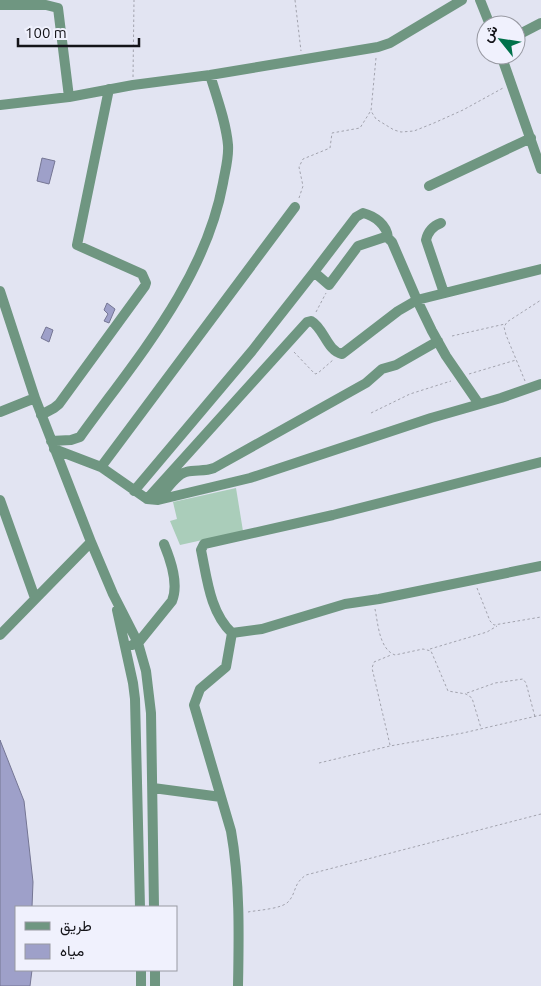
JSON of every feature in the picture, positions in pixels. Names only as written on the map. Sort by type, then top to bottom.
[{"type":"street","points":[[0,105],[70,97],[133,85],[210,75],[378,47],[390,43],[462,0]]},
{"type":"street","points":[[480,0],[486,15]]},
{"type":"street","points":[[0,5],[58,8],[70,97]]},
{"type":"street","points":[[526,31],[541,23]]},
{"type":"street","points":[[504,65],[535,142],[541,169]]},
{"type":"street","points":[[53,445],[80,437],[170,311],[205,246],[220,202],[228,155],[227,137],[210,75]]},
{"type":"street","points":[[98,118],[106,90]]},
{"type":"street","points":[[40,412],[54,408],[59,404],[146,283],[142,274],[78,246],[76,242],[106,90]]},
{"type":"street","points":[[429,186],[535,142]]},
{"type":"street","points":[[101,467],[295,207]]},
{"type":"street","points":[[134,491],[252,351],[356,217],[362,212],[384,224],[388,230],[388,238],[392,242],[417,300],[438,341],[479,404]]},
{"type":"street","points":[[441,223],[434,226],[426,240],[444,293]]},
{"type":"street","points":[[314,272],[329,285],[358,246],[385,237],[388,238]]},
{"type":"street","points":[[153,499],[307,322],[311,321],[318,326],[336,352],[342,354],[398,311],[417,300],[541,269]]},
{"type":"street","points":[[136,299],[133,295],[140,282],[138,279]]},
{"type":"street","points":[[0,291],[40,412],[113,594],[138,643],[149,687],[153,788],[154,906]]},
{"type":"street","points":[[153,499],[185,472],[214,468],[366,383],[382,369],[396,365],[438,341]]},
{"type":"street","points":[[40,412],[52,403],[67,381]]},
{"type":"street","points":[[53,445],[101,467],[134,491],[153,499],[250,478],[541,384]]},
{"type":"street","points":[[0,412],[35,398]]},
{"type":"street","points":[[232,633],[222,622],[213,601],[201,550],[204,544],[333,515],[541,462]]},
{"type":"street","points":[[0,500],[35,598]]},
{"type":"street","points":[[0,635],[91,542]]},
{"type":"street","points":[[125,647],[138,643],[175,596],[174,578],[164,544]]},
{"type":"street","points":[[232,633],[262,629],[345,604],[541,566]]},
{"type":"street","points":[[113,594],[135,699],[140,906]]},
{"type":"street","points":[[232,633],[226,667],[200,689],[194,705],[231,831],[235,852],[238,986]]},
{"type":"street","points":[[136,758],[152,756]]},
{"type":"street","points":[[153,788],[221,798]]},
{"type":"street","points":[[141,971],[141,986]]},
{"type":"street","points":[[155,971],[155,986]]},
{"type":"path","points":[[133,85],[134,0]]},
{"type":"path","points":[[295,0],[302,60]]},
{"type":"path","points":[[295,207],[303,186],[299,167],[303,159],[330,148],[331,134],[334,132],[362,126],[371,111],[378,47]]},
{"type":"path","points":[[371,111],[376,119],[394,130],[414,131],[463,110],[511,84]]},
{"type":"path","points":[[311,321],[329,285]]},
{"type":"path","points":[[452,336],[505,324],[541,300]]},
{"type":"path","points":[[505,324],[506,335],[529,388]]},
{"type":"path","points":[[287,344],[314,374],[318,373],[342,354]]},
{"type":"path","points":[[371,413],[410,394],[516,360]]},
{"type":"path","points":[[474,580],[490,621],[498,626]]},
{"type":"path","points":[[373,600],[383,642],[392,654]]},
{"type":"path","points":[[390,746],[374,681],[372,668],[374,662],[392,654],[429,649],[487,632],[498,626],[541,617]]},
{"type":"path","points":[[429,649],[434,656],[448,691],[466,694],[472,698],[481,729]]},
{"type":"path","points":[[466,694],[495,683],[523,679],[526,682],[535,717]]},
{"type":"path","points":[[319,763],[390,746],[481,729],[541,715]]},
{"type":"path","points":[[237,914],[284,906],[291,898],[298,881],[306,876],[541,814]]},
{"type":"green space","points":[[236,488],[243,531],[180,545],[170,521],[177,519],[173,502]]},
{"type":"water","points":[[42,158],[55,161],[49,184],[37,181]]},
{"type":"water","points":[[107,303],[115,309],[109,323],[104,321],[108,314],[104,310]]},
{"type":"water","points":[[46,327],[53,330],[49,342],[41,338]]},
{"type":"water","points":[[0,740],[24,801],[33,882],[32,906],[15,906],[15,971],[32,971],[30,986],[0,986]]}]
